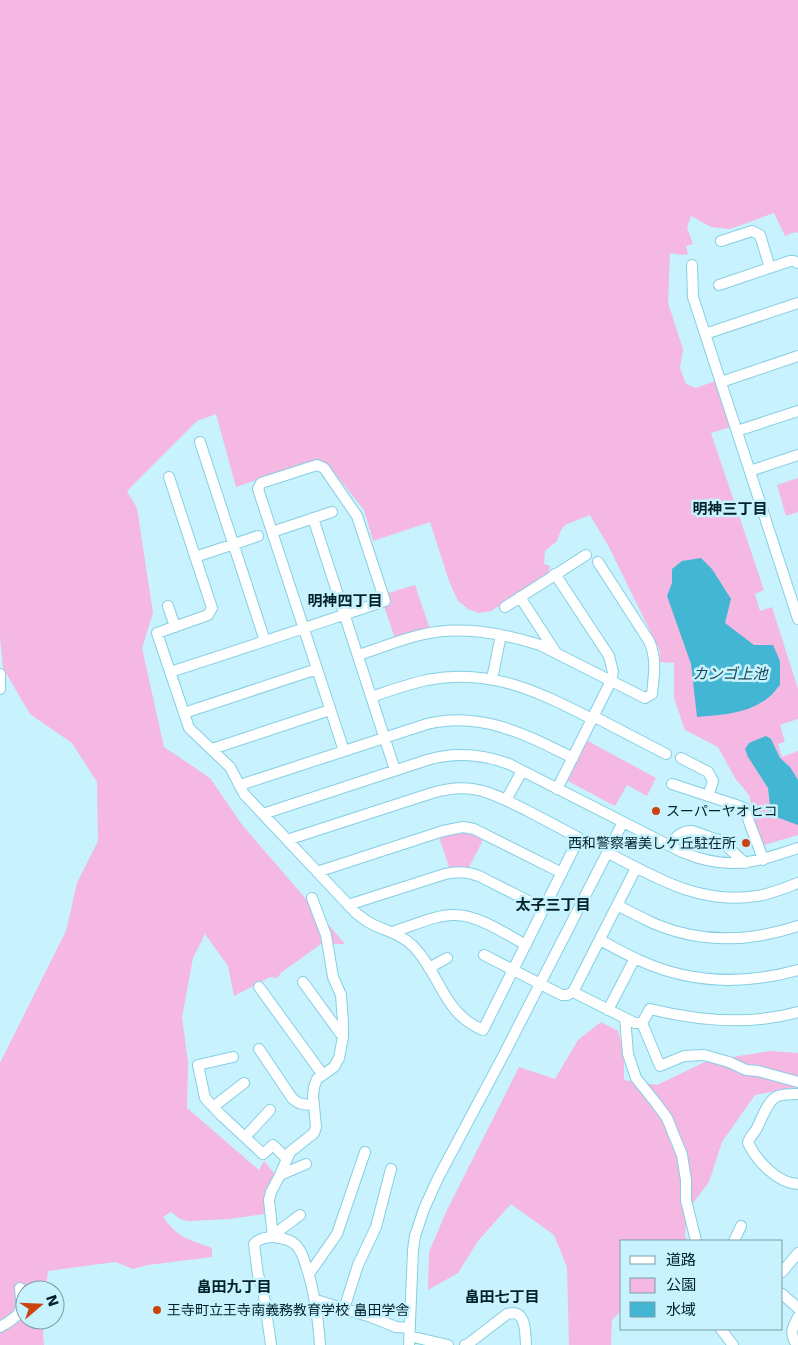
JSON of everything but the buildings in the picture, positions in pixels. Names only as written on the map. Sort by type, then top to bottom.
[{"type":"street","points":[[721,241],[752,231],[760,235],[770,268]]},
{"type":"street","points":[[719,285],[790,261],[798,263]]},
{"type":"street","points":[[692,266],[692,296],[798,619]]},
{"type":"street","points":[[705,334],[798,303]]},
{"type":"street","points":[[720,382],[798,356]]},
{"type":"street","points":[[737,431],[798,411]]},
{"type":"street","points":[[200,442],[265,641]]},
{"type":"street","points":[[750,471],[798,455]]},
{"type":"street","points":[[170,672],[265,641],[303,628],[344,614],[385,601],[357,516],[324,468],[317,465],[261,483],[258,489],[303,628],[344,751]]},
{"type":"street","points":[[170,477],[212,608],[208,615],[157,632],[189,728],[230,767],[244,794],[263,814],[287,840],[348,905],[364,920],[397,934],[412,945],[429,968],[448,1002],[469,1023],[483,1030],[579,838],[489,792],[464,788],[432,793],[287,840]]},
{"type":"street","points":[[272,532],[332,512]]},
{"type":"street","points":[[313,518],[396,770]]},
{"type":"street","points":[[196,557],[258,536]]},
{"type":"street","points":[[505,607],[586,555]]},
{"type":"street","points":[[358,655],[429,633],[468,631],[501,635],[540,645],[645,698],[652,694],[654,659],[652,647],[598,562]]},
{"type":"street","points":[[556,574],[609,656],[613,672],[611,681],[557,789]]},
{"type":"street","points":[[520,597],[556,652]]},
{"type":"street","points":[[168,606],[175,626]]},
{"type":"street","points":[[492,679],[501,635]]},
{"type":"street","points":[[184,713],[317,669]]},
{"type":"street","points":[[0,674],[0,689]]},
{"type":"street","points":[[371,697],[413,683],[438,678],[492,679],[533,690],[666,754]]},
{"type":"street","points":[[212,749],[330,710]]},
{"type":"street","points":[[240,785],[436,722],[473,721],[497,725],[518,732],[572,758]]},
{"type":"street","points":[[263,814],[434,758],[462,755],[490,758],[509,764],[693,857],[725,864],[745,863],[763,860],[798,848]]},
{"type":"street","points":[[681,758],[708,772],[713,781],[708,796]]},
{"type":"street","points":[[506,800],[522,771]]},
{"type":"street","points":[[672,784],[745,808],[763,860]]},
{"type":"street","points":[[409,1336],[414,1250],[424,1209],[438,1178],[623,822]]},
{"type":"street","points":[[317,872],[443,831],[463,827],[481,832],[562,873]]},
{"type":"street","points":[[670,846],[674,839],[687,831],[702,834],[724,843],[745,863]]},
{"type":"street","points":[[717,862],[724,853],[724,843]]},
{"type":"street","points":[[608,853],[664,882],[689,892],[713,896],[731,898],[758,896],[798,883]]},
{"type":"street","points":[[484,955],[562,995],[573,992],[636,868]]},
{"type":"street","points":[[348,905],[445,874],[458,872],[479,876],[544,909]]},
{"type":"street","points":[[276,1237],[269,1200],[271,1192],[290,1152],[314,1133],[316,1127],[314,1087],[317,1080],[334,1067],[339,1058],[343,1037],[342,1000],[333,977],[326,935],[312,898]]},
{"type":"street","points":[[618,905],[656,924],[673,930],[718,938],[760,937],[798,926]]},
{"type":"street","points":[[392,932],[439,917],[455,915],[473,918],[526,944]]},
{"type":"street","points":[[600,940],[635,958],[677,973],[715,980],[757,979],[798,970]]},
{"type":"street","points":[[429,968],[447,958]]},
{"type":"street","points":[[608,1010],[635,958]]},
{"type":"street","points":[[303,982],[343,1037]]},
{"type":"street","points":[[259,987],[323,1075]]},
{"type":"street","points":[[573,992],[635,1023],[642,1024]]},
{"type":"street","points":[[642,1024],[650,1009],[693,1018],[714,1020],[758,1020],[798,1012]]},
{"type":"street","points":[[625,1018],[628,1054],[636,1078],[667,1118],[682,1154],[686,1180],[686,1200],[696,1240]]},
{"type":"street","points":[[642,1024],[660,1066],[684,1056],[704,1055],[729,1062],[746,1070],[758,1071],[798,1082]]},
{"type":"street","points":[[259,1049],[297,1103],[304,1105],[314,1104]]},
{"type":"street","points":[[233,1056],[198,1065],[205,1098],[263,1154],[273,1145],[287,1159]]},
{"type":"street","points":[[213,1107],[244,1083]]},
{"type":"street","points":[[798,1094],[775,1096],[762,1116],[756,1130],[749,1137],[748,1143],[768,1169],[785,1182],[798,1184]]},
{"type":"street","points":[[244,1137],[270,1110]]},
{"type":"street","points":[[309,1274],[337,1234],[365,1152]]},
{"type":"street","points":[[280,1175],[306,1164]]},
{"type":"street","points":[[344,1309],[358,1266],[376,1227],[391,1169]]},
{"type":"street","points":[[276,1237],[280,1230],[300,1215]]},
{"type":"street","points":[[734,1240],[741,1226]]},
{"type":"street","points":[[271,1345],[254,1244],[261,1239],[276,1237],[296,1244],[302,1256],[316,1300],[320,1345]]},
{"type":"street","points":[[783,1271],[798,1253]]},
{"type":"street","points":[[783,1295],[798,1308]]},
{"type":"street","points":[[316,1300],[396,1327],[409,1336],[448,1345]]},
{"type":"street","points":[[465,1345],[511,1312],[516,1313],[523,1320],[526,1345]]},
{"type":"street","points":[[797,1345],[792,1331],[798,1317]]},
{"type":"street","points":[[0,1327],[15,1319]]},
{"type":"street","points":[[722,1330],[733,1345]]},
{"type":"green space","points":[[0,0],[798,0],[798,233],[795,232],[785,236],[774,213],[730,229],[711,227],[691,216],[687,227],[693,244],[686,246],[688,254],[670,253],[668,303],[683,349],[680,368],[686,384],[696,388],[715,381],[730,427],[711,433],[764,590],[755,594],[760,611],[772,607],[798,689],[798,719],[780,725],[785,742],[778,744],[782,757],[798,751],[798,835],[764,845],[753,822],[749,795],[735,778],[718,747],[685,730],[674,698],[674,663],[660,662],[660,651],[609,547],[590,515],[565,525],[557,541],[545,551],[544,564],[550,566],[548,576],[491,611],[479,613],[468,609],[458,601],[449,581],[430,522],[373,541],[364,510],[328,465],[316,460],[236,487],[216,414],[197,421],[127,491],[137,508],[153,613],[142,648],[164,747],[210,778],[243,826],[345,944],[321,944],[282,972],[277,978],[270,977],[234,996],[228,966],[205,934],[193,958],[182,1017],[188,1063],[187,1108],[259,1170],[264,1161],[275,1174],[265,1199],[265,1214],[229,1219],[188,1221],[180,1219],[171,1212],[163,1217],[182,1236],[212,1248],[212,1257],[148,1265],[133,1269],[115,1262],[48,1271],[47,1280],[15,1280],[15,1330],[43,1330],[44,1345],[0,1345],[0,1063],[66,931],[77,883],[98,841],[97,782],[72,743],[30,714],[3,668],[0,637]]},
{"type":"green space","points":[[798,478],[798,512],[786,516],[777,485]]},
{"type":"green space","points":[[415,585],[430,629],[395,639],[384,606],[391,604],[388,593]]},
{"type":"green space","points":[[586,740],[656,778],[647,796],[627,785],[615,806],[564,779]]},
{"type":"green space","points":[[461,832],[472,833],[484,838],[468,869],[450,870],[439,837]]},
{"type":"green space","points":[[601,1022],[618,1031],[624,1052],[624,1080],[657,1085],[707,1061],[770,1051],[798,1053],[798,1087],[755,1095],[722,1142],[709,1182],[687,1211],[685,1236],[687,1240],[620,1240],[620,1312],[612,1320],[611,1345],[569,1345],[567,1267],[554,1235],[511,1204],[478,1241],[458,1273],[428,1290],[429,1252],[447,1210],[519,1067],[555,1079],[578,1040]]},
{"type":"water","name":"カンゴ上池","points":[[701,558],[712,569],[731,599],[725,623],[754,645],[773,645],[780,661],[780,685],[769,697],[753,707],[734,713],[697,717],[691,664],[667,596],[672,583],[672,569],[682,561]]},
{"type":"water","points":[[766,736],[771,739],[780,758],[790,767],[798,780],[798,825],[771,815],[768,788],[745,749],[749,743]]},
{"type":"place","name":"スーパーヤオヒコ","points":[[656,811]]},
{"type":"place","name":"西和警察署美しケ丘駐在所","points":[[746,843]]},
{"type":"place","name":"王寺町立王寺南義務教育学校 畠田学舎","points":[[157,1310]]},
{"type":"district","name":"明神三丁目","points":[[730,509]]},
{"type":"district","name":"明神四丁目","points":[[345,601]]},
{"type":"district","name":"太子三丁目","points":[[553,905]]},
{"type":"district","name":"畠田九丁目","points":[[234,1287]]},
{"type":"district","name":"畠田七丁目","points":[[502,1297]]}]
